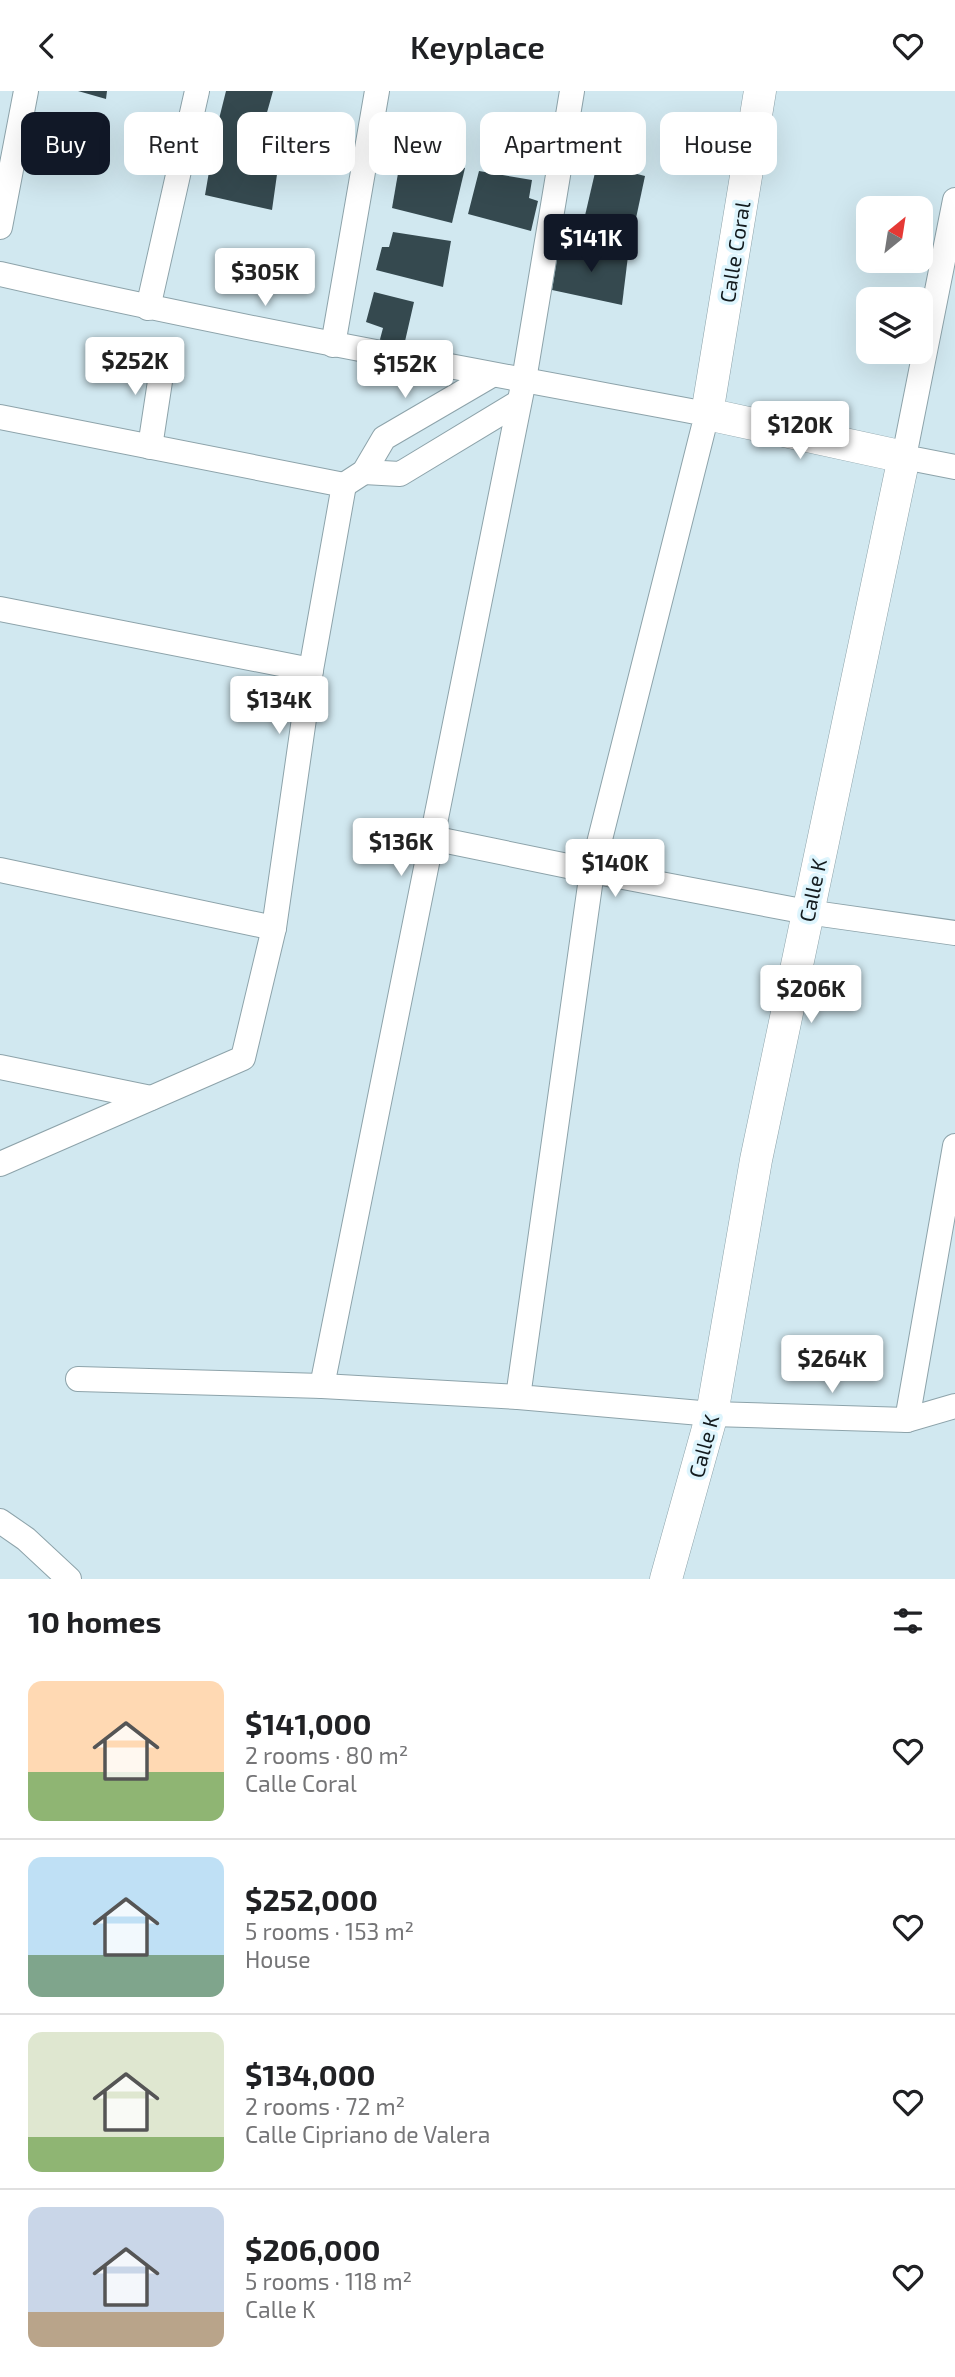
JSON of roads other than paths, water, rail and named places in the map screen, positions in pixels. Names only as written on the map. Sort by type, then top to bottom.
[{"type":"street","points":[[0,227],[26,91]]},
{"type":"street","points":[[148,308],[197,91]]},
{"type":"street","points":[[333,345],[377,91]]},
{"type":"street","points":[[322,1386],[521,391],[572,91]]},
{"type":"street","name":"Calle Coral","points":[[707,414],[760,91]]},
{"type":"street","name":"Calle K","points":[[666,1579],[712,1414],[756,1160],[904,457],[955,200]]},
{"type":"street","points":[[0,274],[148,308],[492,375],[521,391],[707,414],[955,467]]},
{"type":"street","points":[[150,447],[164,355]]},
{"type":"street","points":[[0,1164],[243,1058],[274,927],[311,670],[354,478],[384,438],[492,375]]},
{"type":"street","points":[[0,417],[150,447],[354,478],[400,474],[521,391]]},
{"type":"street","points":[[518,1397],[592,871],[707,414]]},
{"type":"street","points":[[0,609],[311,670]]},
{"type":"street","points":[[432,838],[807,912],[955,933]]},
{"type":"street","points":[[0,870],[274,927]]},
{"type":"street","points":[[0,1067],[151,1098]]},
{"type":"street","points":[[907,1420],[955,1146]]},
{"type":"street","points":[[78,1379],[322,1386],[518,1397],[712,1414],[907,1420],[955,1406]]},
{"type":"street","points":[[0,1521],[26,1539],[69,1579]]}]
